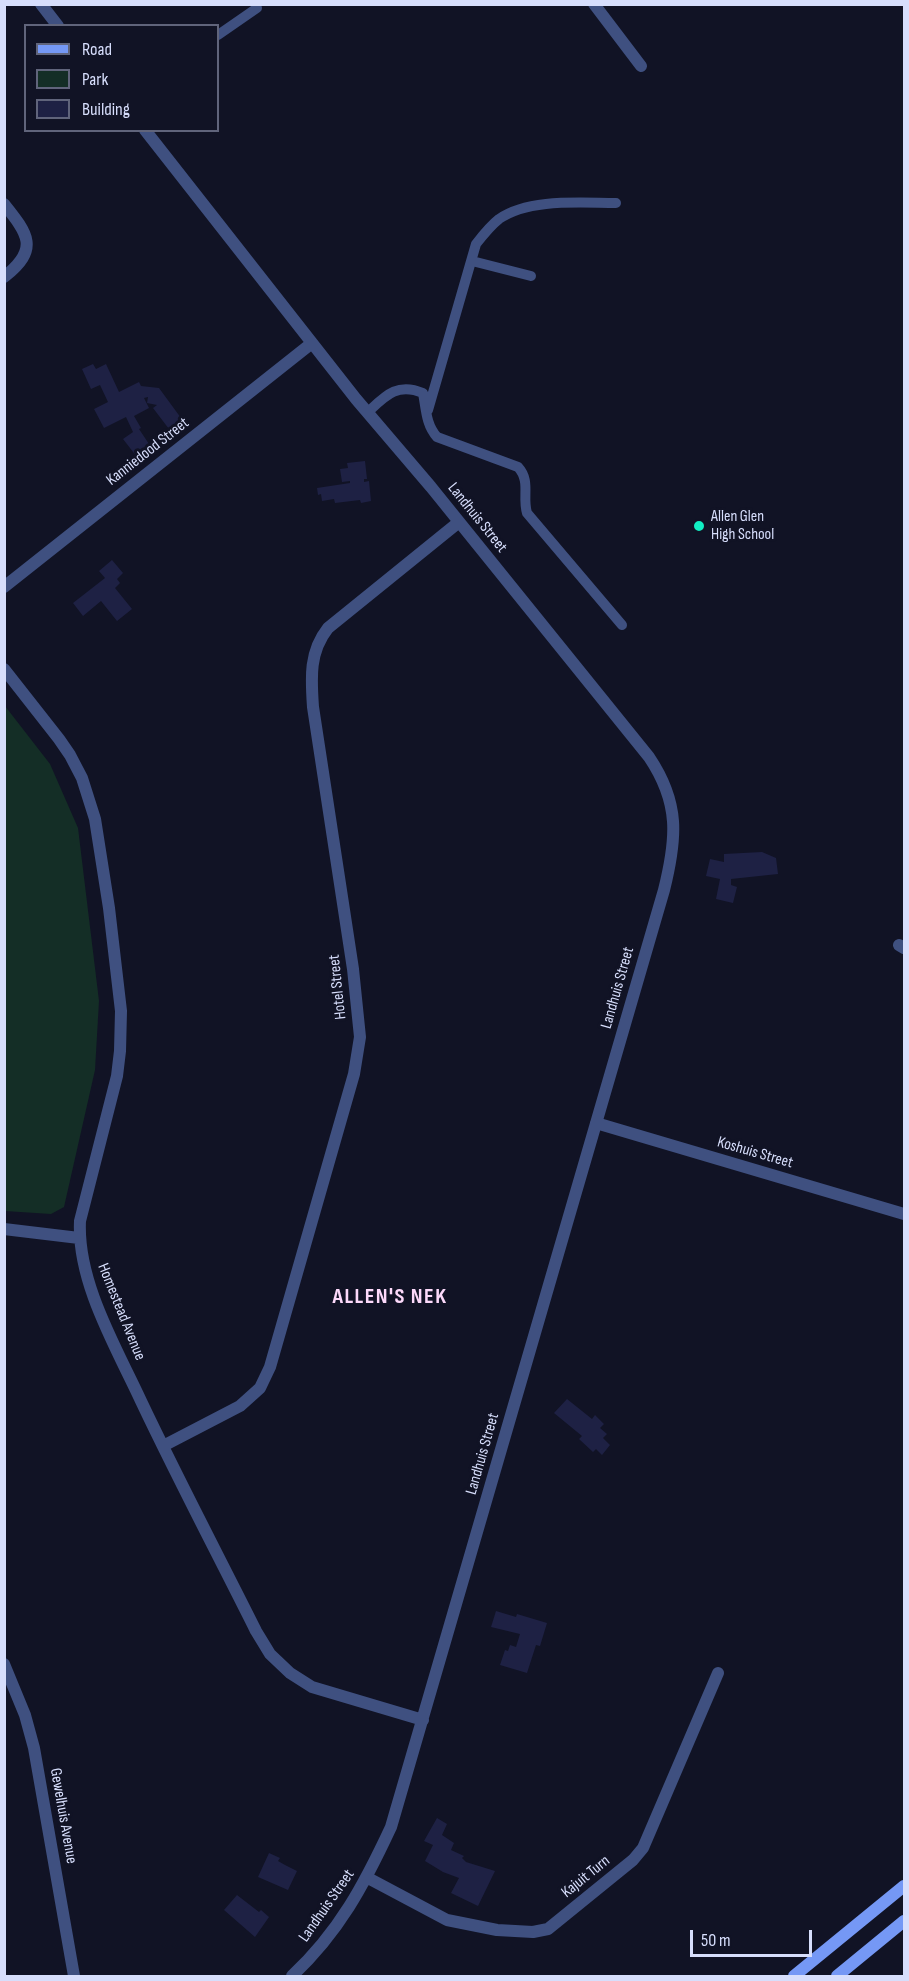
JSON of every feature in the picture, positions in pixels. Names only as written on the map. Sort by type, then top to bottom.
[{"type":"main road","points":[[794,1977],[904,1886]]},
{"type":"main road","points":[[837,1977],[904,1921]]},
{"type":"street","points":[[41,4],[56,24]]},
{"type":"street","points":[[598,6],[641,66]]},
{"type":"street","name":"Landhuis Street","points":[[147,132],[312,343],[649,757],[666,789],[672,809],[674,831],[670,864],[391,1827],[368,1878],[325,1941],[292,1977]]},
{"type":"street","points":[[4,204],[24,228],[27,239],[23,259],[4,277]]},
{"type":"street","name":"Kanniedood Street","points":[[4,587],[312,343]]},
{"type":"street","name":"Hotel Street","points":[[163,1446],[240,1406],[260,1388],[273,1355],[354,1074],[360,1037],[345,912],[313,707],[311,678],[315,649],[328,628],[459,522]]},
{"type":"street","name":"Homestead Avenue","points":[[4,669],[59,739],[82,778],[95,819],[109,908],[121,1011],[120,1052],[117,1076],[80,1221],[84,1263],[99,1310],[163,1446],[256,1631],[270,1654],[290,1673],[312,1687],[423,1720]]},
{"type":"street","name":"Koshuis Street","points":[[596,1123],[904,1214]]},
{"type":"street","points":[[4,1229],[80,1238]]},
{"type":"street","name":"Gewelhuis Avenue","points":[[4,1664],[25,1715],[34,1748],[74,1977]]},
{"type":"street","name":"Kajuit Turn","points":[[368,1878],[447,1920],[497,1930],[533,1932],[548,1929],[633,1860],[643,1848],[718,1673]]},
{"type":"lane","points":[[219,34],[257,8]]},
{"type":"lane","points":[[427,413],[477,244],[487,231],[498,220],[527,207],[616,202]]},
{"type":"lane","points":[[472,261],[531,276]]},
{"type":"lane","points":[[368,412],[388,393],[415,390],[423,393],[431,431],[437,437],[518,466],[524,473],[526,481],[527,513],[622,625]]},
{"type":"green space","points":[[5,706],[50,764],[78,828],[99,1001],[95,1070],[64,1207],[51,1214],[5,1211]]},
{"type":"building","points":[[93,364],[96,369],[106,364],[119,392],[139,382],[141,386],[159,388],[181,418],[169,429],[153,408],[157,405],[147,403],[148,397],[144,398],[149,408],[134,416],[141,428],[139,429],[151,447],[137,457],[123,439],[133,432],[126,417],[104,428],[94,409],[108,402],[100,385],[91,389],[82,369]]},
{"type":"building","points":[[365,461],[367,479],[364,479],[364,482],[369,481],[371,501],[335,503],[334,499],[322,501],[317,488],[350,483],[350,481],[342,482],[340,469],[348,468],[347,463]]},
{"type":"building","points":[[112,560],[123,573],[117,579],[120,583],[115,588],[132,609],[117,621],[101,601],[83,616],[73,603],[105,578],[99,571]]},
{"type":"building","points":[[762,852],[776,858],[778,874],[731,879],[731,885],[737,887],[733,903],[716,899],[720,879],[706,876],[710,859],[724,862],[724,854]]},
{"type":"building","points":[[567,1399],[592,1419],[595,1415],[604,1424],[600,1428],[607,1434],[603,1438],[610,1445],[602,1455],[596,1449],[593,1452],[579,1439],[582,1436],[554,1413]]},
{"type":"building","points":[[496,1611],[516,1617],[517,1614],[547,1623],[540,1646],[536,1645],[527,1673],[500,1665],[505,1650],[508,1651],[510,1645],[516,1647],[520,1634],[491,1627]]},
{"type":"building","points":[[437,1818],[447,1824],[442,1835],[454,1843],[451,1850],[464,1856],[462,1858],[466,1862],[495,1871],[478,1906],[451,1893],[459,1878],[425,1861],[433,1845],[424,1841]]},
{"type":"building","points":[[269,1853],[280,1858],[278,1861],[297,1871],[288,1890],[258,1877]]},
{"type":"building","points":[[237,1895],[269,1917],[255,1937],[224,1910]]},
{"type":"place","name":"Allen Glen High School","points":[[699,526]]},
{"type":"district","name":"ALLEN'S NEK","points":[[390,1297]]}]
